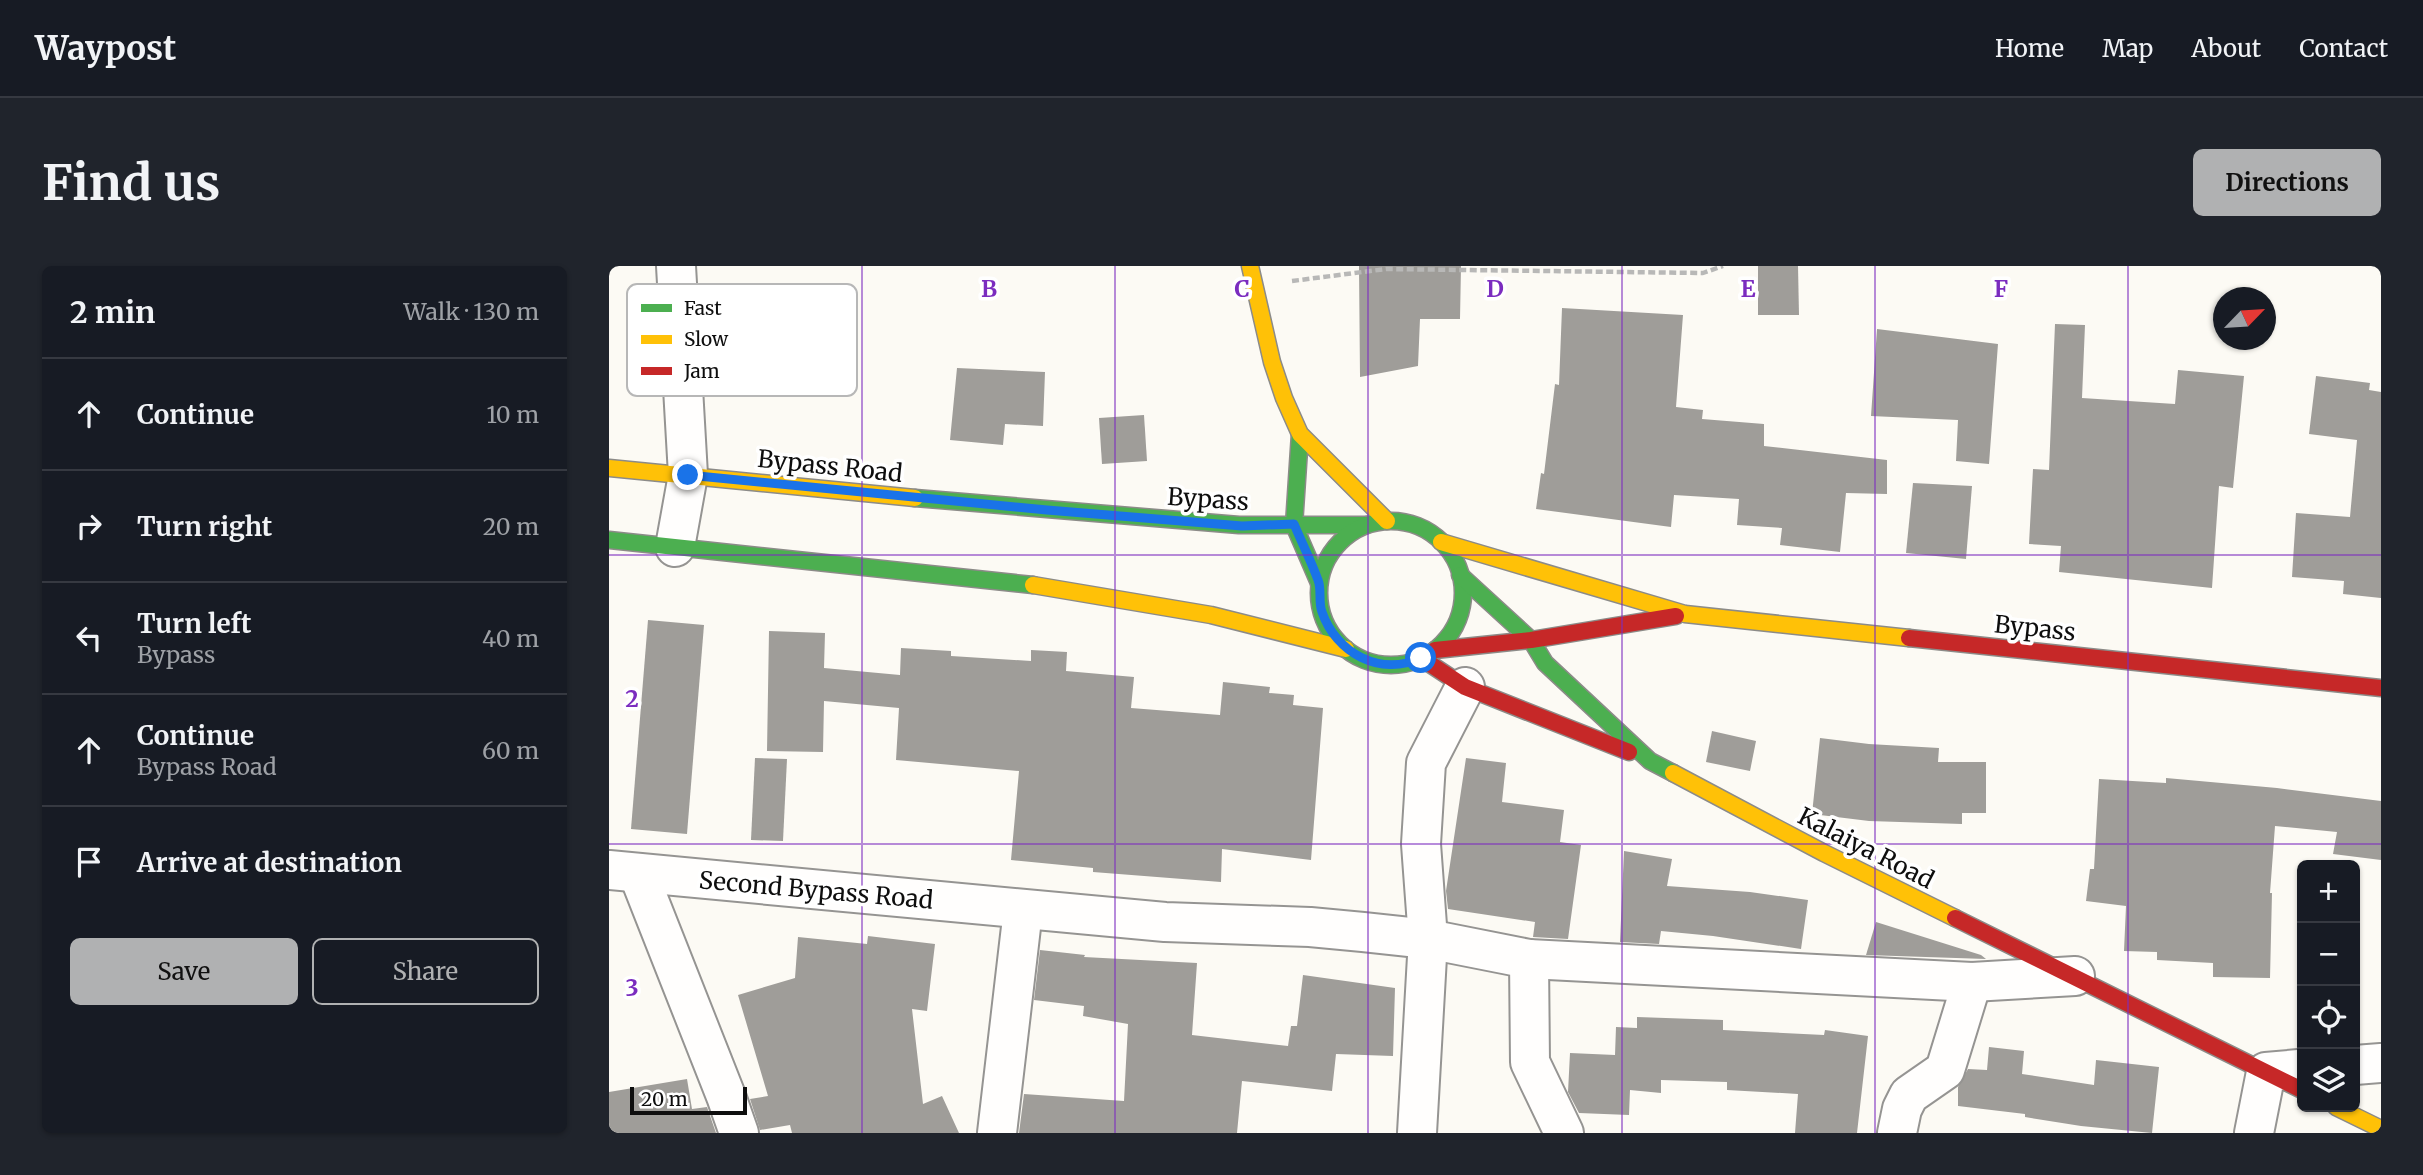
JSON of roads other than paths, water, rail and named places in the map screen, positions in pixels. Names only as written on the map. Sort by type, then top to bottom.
[{"type":"main road","points":[[1250,266],[1272,362],[1283,398],[1300,434],[1387,521]]},
{"type":"main road","points":[[1300,434],[1294,524],[1319,583]]},
{"type":"main road","name":"Bypass Road","points":[[609,468],[1047,510]]},
{"type":"main road","name":"Bypass","points":[[1047,510],[1242,526],[1330,523],[1366,525]]},
{"type":"main road","points":[[1428,654],[1444,642],[1454,628],[1460,611],[1463,593],[1453,557],[1441,542],[1425,530],[1407,523],[1387,521],[1366,525],[1352,532],[1330,554],[1323,568],[1319,583],[1320,608],[1329,631],[1346,649],[1361,659],[1378,664],[1396,665],[1428,654],[1685,614]]},
{"type":"main road","points":[[609,540],[1035,585],[1211,615],[1346,649]]},
{"type":"main road","points":[[1441,542],[1685,614]]},
{"type":"main road","name":"Kalaiya Road","points":[[1460,575],[1531,640],[1545,663],[1650,761],[1824,853],[2075,976],[2284,1071],[2297,1085]]},
{"type":"main road","name":"Bypass","points":[[1685,614],[2381,688]]},
{"type":"main road","points":[[1428,654],[1465,687],[1650,761]]},
{"type":"main road","points":[[2346,1112],[2381,1129]]},
{"type":"street","points":[[675,266],[676,284]]},
{"type":"street","points":[[675,547],[688,475],[683,396]]},
{"type":"street","points":[[1417,1133],[1428,939],[1421,844],[1426,763],[1465,687]]},
{"type":"street","points":[[624,871],[726,1096],[739,1133]]},
{"type":"street","name":"Second Bypass Road","points":[[624,871],[1023,910],[1165,922],[1310,928],[1428,939],[1529,959],[1972,982],[2075,976]]},
{"type":"street","points":[[996,1133],[1023,910]]},
{"type":"street","points":[[1529,959],[1530,1062],[1564,1133]]},
{"type":"street","points":[[1897,1133],[1902,1109],[1909,1095],[1945,1070],[1972,982]]},
{"type":"street","points":[[2360,1065],[2381,1063]]},
{"type":"street","points":[[2254,1133],[2284,1071]]}]
